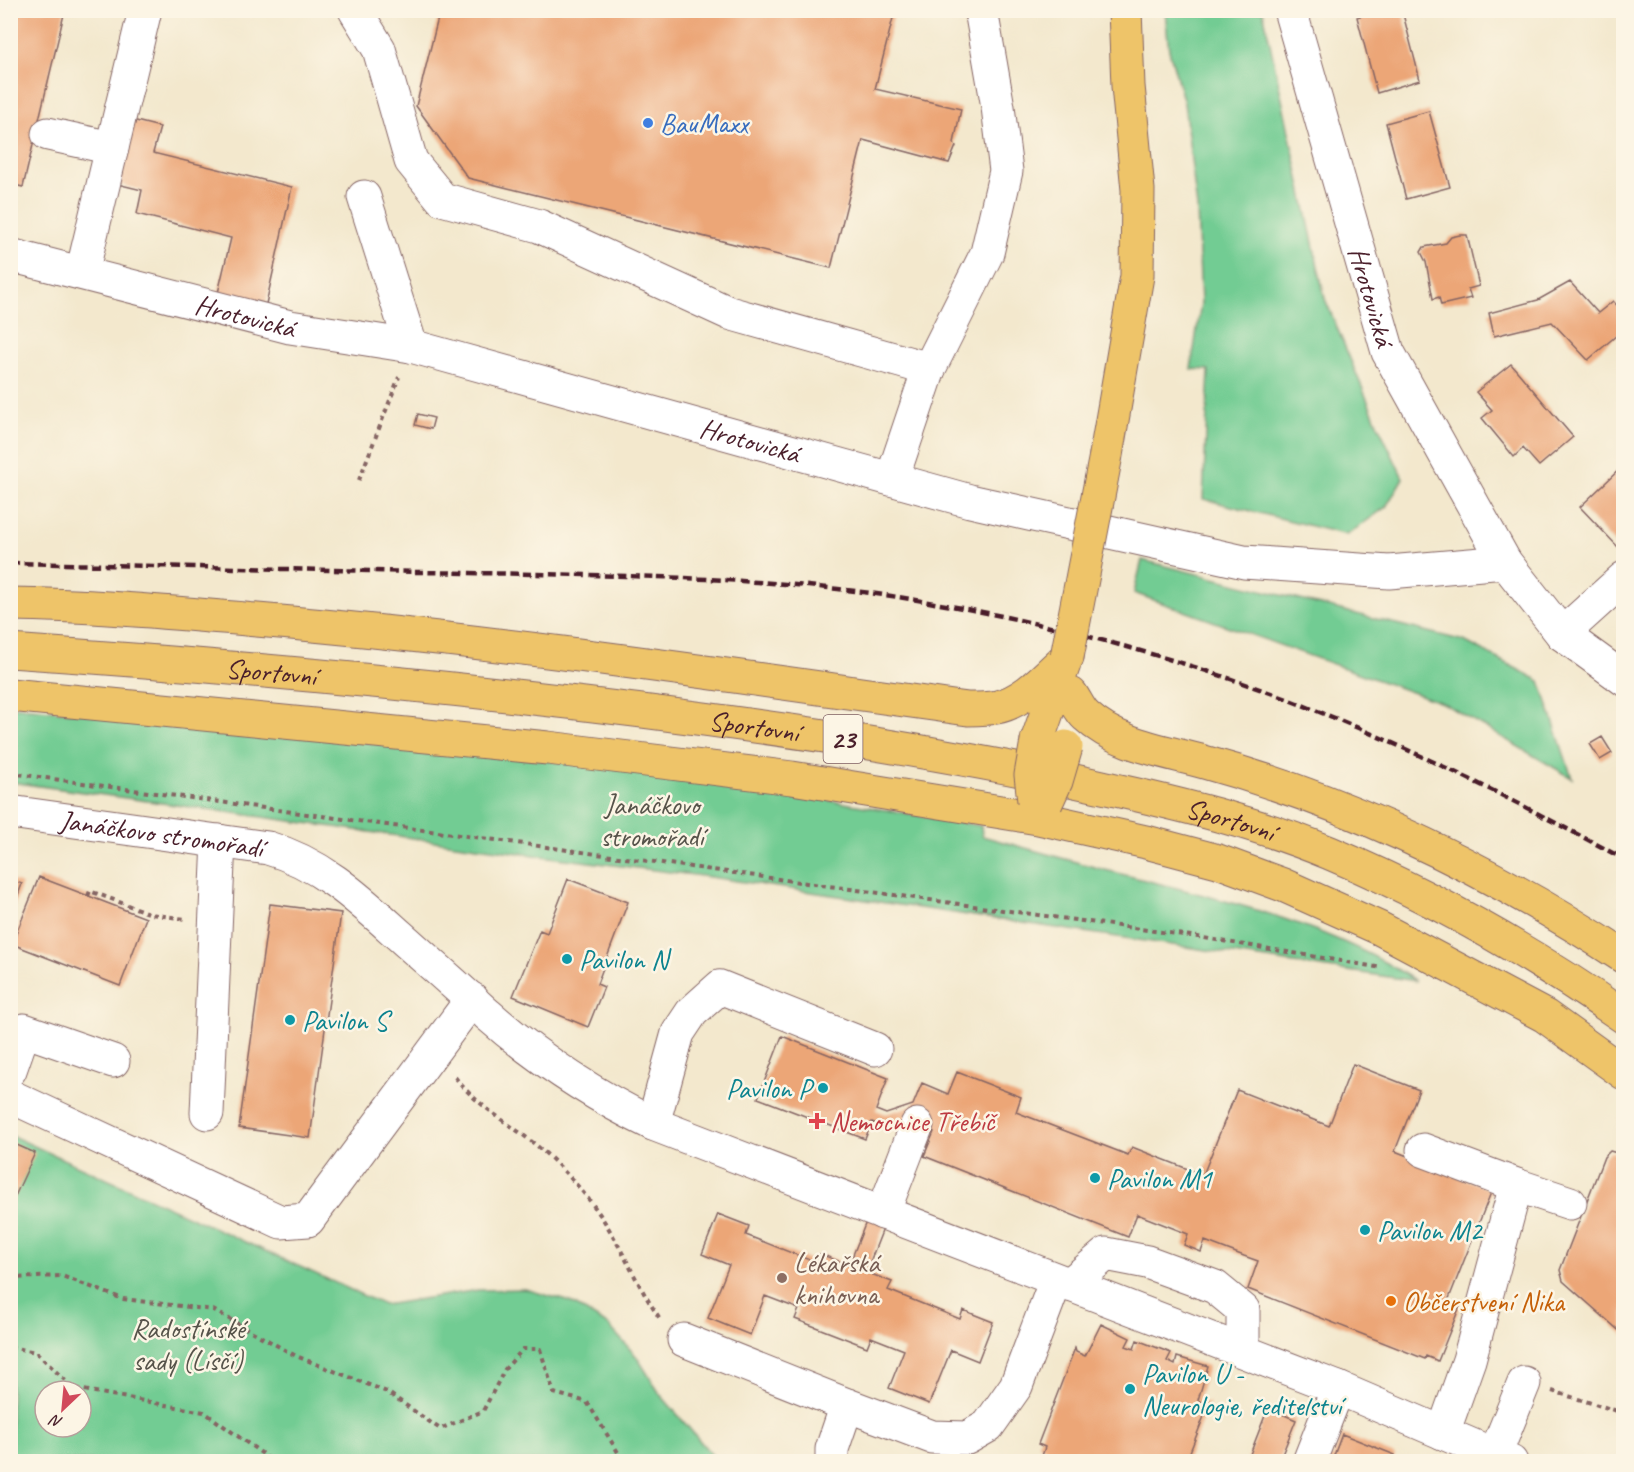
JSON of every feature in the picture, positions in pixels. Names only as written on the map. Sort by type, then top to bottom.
[{"type":"main road","points":[[1039,807],[1056,781],[1051,744],[1106,455],[1137,276],[1138,190],[1125,10]]},
{"type":"main road","points":[[10,604],[86,605],[557,651],[968,709],[998,707],[1016,699],[1034,688],[1068,657]]},
{"type":"main road","name":"Sportovní","points":[[10,651],[325,675],[553,699],[804,733],[1006,765],[1162,801],[1247,824],[1329,853],[1436,903],[1546,964],[1623,1017]]},
{"type":"main road","points":[[1051,744],[1071,717],[1068,657]]},
{"type":"main road","points":[[1071,694],[1085,716],[1116,735],[1325,800],[1445,854],[1543,905],[1623,957]]},
{"type":"main road","points":[[10,695],[548,748],[1039,807],[1218,861],[1283,885],[1379,928],[1545,1016],[1623,1073]]},
{"type":"street","points":[[82,273],[145,10]]},
{"type":"street","points":[[355,10],[380,49],[411,160],[442,199],[539,226],[729,313],[929,369]]},
{"type":"street","points":[[892,479],[929,369],[987,253],[1006,171],[998,107],[981,10]]},
{"type":"street","name":"Hrotovická","points":[[1290,10],[1388,352],[1505,562],[1562,634],[1623,679]]},
{"type":"street","points":[[48,134],[112,147]]},
{"type":"street","points":[[364,197],[411,346]]},
{"type":"street","name":"Hrotovická","points":[[10,255],[290,327],[411,346],[982,503],[1244,562],[1389,572],[1505,562]]},
{"type":"street","points":[[1562,634],[1623,578]]},
{"type":"street","name":"Janáčkovo stromořadí","points":[[10,812],[268,848],[289,854],[322,871],[362,902],[553,1067],[617,1107],[653,1124],[1338,1388],[1499,1460]]},
{"type":"street","points":[[207,1113],[219,841]]},
{"type":"street","points":[[653,1124],[678,1033],[692,1012],[720,987],[875,1051]]},
{"type":"street","points":[[10,1096],[281,1222],[308,1220],[472,999]]},
{"type":"street","points":[[10,1070],[24,1030],[113,1061]]},
{"type":"street","points":[[882,1213],[917,1125]]},
{"type":"street","points":[[1424,1150],[1570,1203]]},
{"type":"street","points":[[1443,1433],[1469,1360],[1516,1185]]},
{"type":"street","points":[[684,1340],[932,1437],[967,1438],[988,1426],[1016,1386],[1062,1282],[1106,1254],[1147,1262],[1215,1287],[1243,1310],[1243,1351]]},
{"type":"street","points":[[1499,1460],[1524,1383]]},
{"type":"street","points":[[1309,1461],[1338,1388]]},
{"type":"street","points":[[832,1461],[832,1449],[847,1405]]},
{"type":"path","points":[[359,480],[411,346]]},
{"type":"path","points":[[10,772],[1198,937],[1386,968]]},
{"type":"path","points":[[88,896],[90,891],[151,914],[216,923]]},
{"type":"path","points":[[434,1051],[458,1082],[509,1127],[543,1150],[590,1201],[622,1251],[642,1293],[663,1323],[684,1340]]},
{"type":"path","points":[[10,1278],[62,1276],[123,1299],[213,1310],[296,1356],[387,1392],[440,1429],[483,1411],[505,1369],[523,1349],[540,1350],[554,1393],[587,1402],[624,1461]]},
{"type":"path","points":[[10,1347],[36,1352],[73,1388],[204,1412],[273,1461]]},
{"type":"path","points":[[1524,1383],[1623,1413]]},
{"type":"green space","points":[[1165,11],[1263,11],[1325,299],[1377,423],[1403,478],[1386,507],[1347,535],[1203,499],[1209,370],[1191,369],[1201,303],[1197,208],[1184,103],[1169,50]]},
{"type":"green space","points":[[1142,560],[1464,641],[1540,681],[1572,778],[1445,704],[1134,593]]},
{"type":"green space","name":"Janáčkovo stromořadí","points":[[11,706],[660,772],[981,826],[982,836],[1226,901],[1305,926],[1380,960],[1416,981],[710,877],[541,856],[11,782]]},
{"type":"green space","name":"Radostínské sady (Lísčí)","points":[[10,1135],[384,1305],[478,1290],[525,1289],[570,1302],[609,1326],[637,1357],[660,1394],[717,1461],[11,1461]]},
{"type":"building","points":[[10,10],[65,10],[23,187],[10,184]]},
{"type":"building","name":"BauMaxx","points":[[440,10],[895,10],[875,89],[961,109],[954,143],[956,146],[949,163],[863,140],[831,268],[468,178],[416,106]]},
{"type":"building","points":[[1379,10],[1402,10],[1420,80],[1377,93],[1357,17]]},
{"type":"building","points":[[1429,111],[1450,187],[1406,199],[1386,123]]},
{"type":"building","points":[[132,120],[160,127],[153,153],[292,187],[266,304],[218,293],[231,238],[137,214],[142,190],[117,184]]},
{"type":"building","points":[[1467,235],[1479,286],[1468,289],[1471,298],[1441,305],[1439,297],[1433,299],[1426,262],[1421,252],[1424,247],[1446,243],[1451,237]]},
{"type":"building","points":[[1570,282],[1598,313],[1613,301],[1624,313],[1624,329],[1588,360],[1552,322],[1494,336],[1489,313],[1538,300]]},
{"type":"building","points":[[1511,364],[1573,437],[1539,466],[1523,448],[1514,457],[1482,418],[1492,410],[1476,392]]},
{"type":"building","points":[[418,414],[434,418],[431,429],[415,425]]},
{"type":"building","points":[[1624,465],[1624,541],[1618,547],[1580,507]]},
{"type":"building","points":[[1602,737],[1612,753],[1600,760],[1590,744]]},
{"type":"building","points":[[39,877],[146,918],[120,986],[12,944]]},
{"type":"building","name":"Pavilon N","points":[[568,879],[628,902],[597,984],[604,987],[588,1027],[513,996],[540,930],[547,933]]},
{"type":"building","points":[[10,880],[22,884],[11,914],[10,914]]},
{"type":"building","name":"Pavilon S","points":[[270,904],[341,913],[310,1138],[239,1128]]},
{"type":"building","points":[[782,1036],[888,1078],[876,1110],[886,1114],[913,1105],[922,1083],[948,1094],[957,1072],[1021,1097],[1016,1112],[1128,1155],[1132,1147],[1203,1175],[1237,1090],[1329,1126],[1353,1064],[1419,1090],[1395,1151],[1492,1190],[1448,1301],[1460,1306],[1438,1361],[1426,1356],[1425,1359],[1248,1289],[1258,1261],[1205,1241],[1201,1252],[1184,1245],[1188,1234],[1137,1214],[1128,1237],[924,1156],[934,1132],[923,1127],[866,1272],[892,1282],[888,1290],[960,1319],[963,1310],[993,1322],[978,1361],[951,1350],[929,1404],[889,1388],[904,1350],[871,1337],[867,1347],[795,1319],[799,1309],[765,1296],[750,1335],[708,1318],[729,1265],[702,1254],[718,1214],[749,1226],[746,1235],[817,1263],[820,1254],[849,1265],[906,1120],[887,1128],[872,1122],[865,1139],[758,1098]]},
{"type":"building","points":[[10,1142],[35,1153],[10,1207]]},
{"type":"building","points":[[1610,1151],[1624,1155],[1624,1335],[1563,1281],[1560,1270],[1604,1157]]},
{"type":"building","name":"Pavilon U - Neurologie, ředitelství","points":[[1101,1324],[1130,1338],[1126,1346],[1134,1349],[1137,1340],[1171,1353],[1167,1361],[1175,1365],[1177,1357],[1208,1366],[1198,1400],[1207,1404],[1210,1401],[1186,1462],[1040,1462],[1045,1447],[1038,1444],[1075,1348],[1076,1352],[1085,1356]]},
{"type":"building","points":[[1268,1408],[1296,1420],[1279,1462],[1247,1462]]},
{"type":"building","points":[[1342,1434],[1395,1455],[1393,1462],[1322,1462],[1325,1455],[1333,1458]]},
{"type":"railway","points":[[10,563],[700,579],[838,589],[888,595],[989,613],[1090,637],[1189,665],[1287,699],[1434,762],[1624,859]]},
{"type":"place","name":"BauMaxx","points":[[648,123]]},
{"type":"place","name":"Pavilon N","points":[[567,959]]},
{"type":"place","name":"Pavilon S","points":[[290,1020]]},
{"type":"place","name":"Pavilon P","points":[[823,1088]]},
{"type":"place","name":"Nemocnice Třebíč","points":[[817,1121]]},
{"type":"place","name":"Pavilon M1","points":[[1095,1178]]},
{"type":"place","name":"Pavilon M2","points":[[1365,1230]]},
{"type":"place","name":"Lékařská knihovna","points":[[782,1278]]},
{"type":"place","name":"Občerstvení Nika","points":[[1391,1301]]},
{"type":"place","name":"Pavilon U - Neurologie, ředitelství","points":[[1130,1389]]}]
